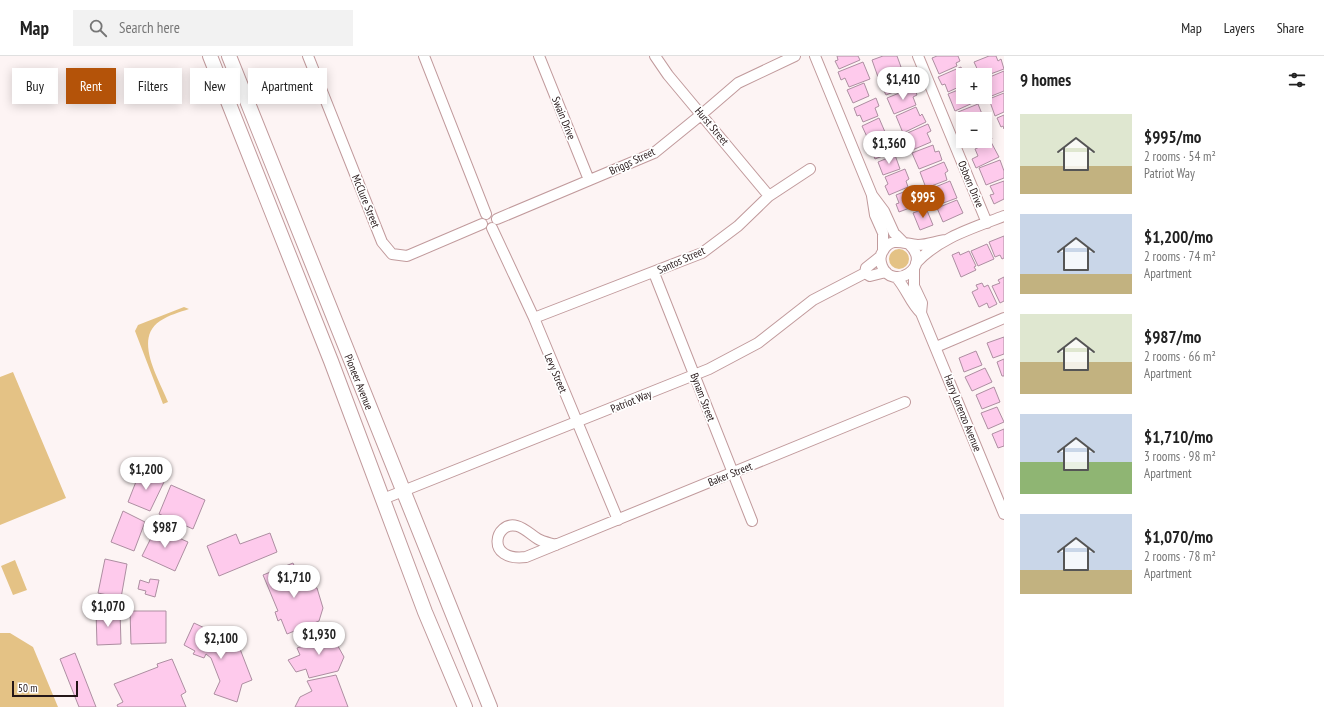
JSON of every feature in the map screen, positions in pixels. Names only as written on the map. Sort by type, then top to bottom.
[{"type":"street","name":"Pioneer Avenue","points":[[210,56],[290,258],[425,612],[465,707]]},
{"type":"street","name":"Pioneer Avenue","points":[[229,56],[490,707]]},
{"type":"street","name":"McClure Street","points":[[308,56],[382,242],[392,254],[407,256],[482,224]]},
{"type":"street","points":[[424,56],[486,214]]},
{"type":"street","name":"Swain Drive","points":[[540,56],[590,180]]},
{"type":"street","name":"Hurst Street","points":[[655,56],[668,75],[769,196]]},
{"type":"street","name":"Briggs Street","points":[[494,223],[654,153],[738,83],[795,56]]},
{"type":"street","points":[[814,56],[872,194],[884,211],[891,228],[915,252],[915,265]]},
{"type":"street","name":"Osborn Drive","points":[[918,56],[987,222]]},
{"type":"street","name":"Santos Street","points":[[534,318],[654,273],[702,253],[738,226],[769,196],[810,169]]},
{"type":"street","points":[[872,194],[875,215],[884,237],[882,268],[886,272],[896,277],[907,275],[926,252],[946,240],[1004,216]]},
{"type":"street","points":[[491,213],[494,223],[485,227],[482,224],[482,219],[486,214],[491,213]]},
{"type":"street","name":"Levy Street","points":[[494,223],[618,520]]},
{"type":"street","points":[[886,272],[870,276],[865,273],[866,268],[892,243],[923,244],[946,240]]},
{"type":"street","points":[[290,258],[302,258],[321,305],[330,310]]},
{"type":"street","name":"Harry Lorenzo Avenue","points":[[915,265],[914,286],[922,303],[922,313],[1004,514]]},
{"type":"street","name":"Bynam Street","points":[[654,273],[752,521]]},
{"type":"street","name":"Patriot Way","points":[[383,499],[695,375],[758,343],[813,300],[865,273]]},
{"type":"street","name":"Harry Lorenzo Avenue","points":[[896,277],[906,290],[914,306],[922,313]]},
{"type":"street","points":[[936,347],[1004,318]]},
{"type":"street","name":"Baker Street","points":[[556,545],[539,539],[517,526],[509,525],[502,529],[498,537],[498,544],[501,552],[508,557],[526,558],[905,402]]},
{"type":"shaded area","points":[[899,249],[906,252],[909,259],[906,266],[899,269],[892,266],[889,259],[892,252]]},
{"type":"shaded area","points":[[184,307],[189,309],[171,315],[160,321],[152,329],[149,338],[148,348],[150,360],[168,402],[163,404],[135,331],[138,325]]},
{"type":"shaded area","points":[[13,372],[66,498],[0,525],[0,377]]},
{"type":"shaded area","points":[[15,560],[27,590],[13,595],[1,566]]},
{"type":"shaded area","points":[[0,633],[10,633],[33,647],[58,707],[0,707]]},
{"type":"building","points":[[837,56],[858,56],[860,60],[839,69],[835,61],[838,60]]},
{"type":"building","points":[[883,56],[897,56],[901,67],[878,77],[872,60]]},
{"type":"building","points":[[937,56],[958,56],[960,61],[956,63],[957,66],[939,74],[932,58]]},
{"type":"building","points":[[989,56],[996,56],[998,61],[1001,59],[1004,69],[992,73],[992,68],[977,68],[974,62]]},
{"type":"building","points":[[863,62],[870,79],[849,87],[845,78],[841,80],[838,72]]},
{"type":"building","points":[[956,69],[956,88],[948,92],[945,84],[942,85],[938,77]]},
{"type":"building","points":[[902,70],[904,78],[908,76],[911,85],[886,95],[882,87],[885,86],[882,78]]},
{"type":"building","points":[[1004,71],[1004,91],[992,96],[992,76]]},
{"type":"building","points":[[864,83],[869,96],[853,103],[847,90]]},
{"type":"building","points":[[914,87],[917,95],[913,97],[916,105],[894,114],[887,98]]},
{"type":"building","points":[[956,91],[956,104],[971,104],[955,111],[948,94]]},
{"type":"building","points":[[1004,93],[1004,112],[995,116],[991,104],[992,104],[992,98]]},
{"type":"building","points":[[876,98],[879,106],[875,108],[878,116],[863,122],[860,115],[857,116],[854,108]]},
{"type":"building","points":[[978,104],[981,112],[958,112]]},
{"type":"building","points":[[916,107],[920,116],[922,114],[926,122],[903,133],[896,116]]},
{"type":"building","points":[[1004,115],[1004,129],[1003,126],[1001,127],[997,118]]},
{"type":"building","points":[[879,118],[885,132],[868,139],[862,126]]},
{"type":"building","points":[[928,124],[931,131],[927,133],[931,142],[910,151],[903,135]]},
{"type":"building","points":[[891,134],[898,150],[875,159],[872,152],[876,151],[872,141]]},
{"type":"building","points":[[992,144],[999,157],[976,168],[972,159],[978,156],[975,149],[992,148]]},
{"type":"building","points":[[933,145],[935,152],[939,151],[942,160],[919,169],[912,153]]},
{"type":"building","points":[[895,155],[900,169],[883,175],[878,162]]},
{"type":"building","points":[[1000,160],[1004,171],[1004,178],[986,185],[979,168]]},
{"type":"building","points":[[944,162],[948,171],[945,173],[947,180],[926,188],[920,172]]},
{"type":"building","points":[[905,169],[909,179],[906,181],[908,187],[889,195],[885,186],[888,184],[885,177]]},
{"type":"building","points":[[950,181],[957,198],[935,206],[928,190]]},
{"type":"building","points":[[1004,181],[1004,199],[994,204],[990,195],[994,194],[990,186]]},
{"type":"building","points":[[916,187],[923,203],[899,212],[896,204],[899,203],[896,195]]},
{"type":"building","points":[[957,200],[963,213],[943,222],[937,208]]},
{"type":"building","points":[[926,208],[933,225],[920,230],[913,213]]},
{"type":"building","points":[[1004,236],[1004,258],[1002,259],[1000,255],[995,257],[989,242]]},
{"type":"building","points":[[987,244],[994,259],[978,266],[971,251]]},
{"type":"building","points":[[969,251],[976,266],[974,267],[976,270],[961,277],[952,255],[959,252],[960,255]]},
{"type":"building","points":[[1004,277],[1004,301],[1000,303],[992,286],[1000,283],[998,280]]},
{"type":"building","points":[[982,283],[984,287],[988,285],[997,304],[989,308],[987,303],[979,307],[972,292],[978,289],[976,285]]},
{"type":"building","points":[[1004,337],[1004,354],[993,358],[987,343]]},
{"type":"building","points":[[976,351],[982,365],[964,372],[959,358]]},
{"type":"building","points":[[1004,359],[1004,376],[1002,376],[997,362]]},
{"type":"building","points":[[985,368],[992,382],[972,391],[965,377]]},
{"type":"building","points":[[994,387],[1000,402],[982,409],[976,395]]},
{"type":"building","points":[[997,407],[1004,422],[988,429],[981,413]]},
{"type":"building","points":[[1004,429],[1004,446],[998,448],[992,434]]},
{"type":"building","points":[[141,469],[164,482],[150,511],[128,502]]},
{"type":"building","points":[[171,485],[205,500],[193,529],[159,514]]},
{"type":"building","points":[[123,511],[145,522],[134,551],[111,542]]},
{"type":"building","points":[[156,528],[188,542],[175,571],[142,556]]},
{"type":"building","points":[[270,533],[277,552],[219,576],[207,546],[236,534],[240,544]]},
{"type":"building","points":[[105,559],[127,564],[121,598],[98,593]]},
{"type":"building","points":[[293,563],[302,584],[317,588],[323,608],[319,621],[287,634],[281,619],[278,621],[275,612],[278,611],[263,575]]},
{"type":"building","points":[[150,579],[159,580],[155,597],[145,594],[146,591],[138,589],[140,580],[149,583]]},
{"type":"building","points":[[96,611],[120,611],[121,644],[97,645]]},
{"type":"building","points":[[130,611],[166,611],[166,643],[131,644]]},
{"type":"building","points":[[194,623],[228,639],[235,636],[252,680],[242,684],[237,702],[214,694],[220,681],[211,658],[206,654],[204,658],[193,654],[195,651],[184,645]]},
{"type":"building","points":[[324,632],[334,639],[344,657],[338,671],[309,678],[306,669],[296,672],[288,660],[300,655],[297,648],[312,643],[309,637]]},
{"type":"building","points":[[75,653],[96,707],[79,707],[60,659]]},
{"type":"building","points":[[172,659],[186,692],[181,695],[186,707],[118,707],[117,705],[123,702],[114,684],[158,667],[157,664]]},
{"type":"building","points":[[336,675],[348,707],[295,707],[300,697],[312,691],[307,681]]}]
